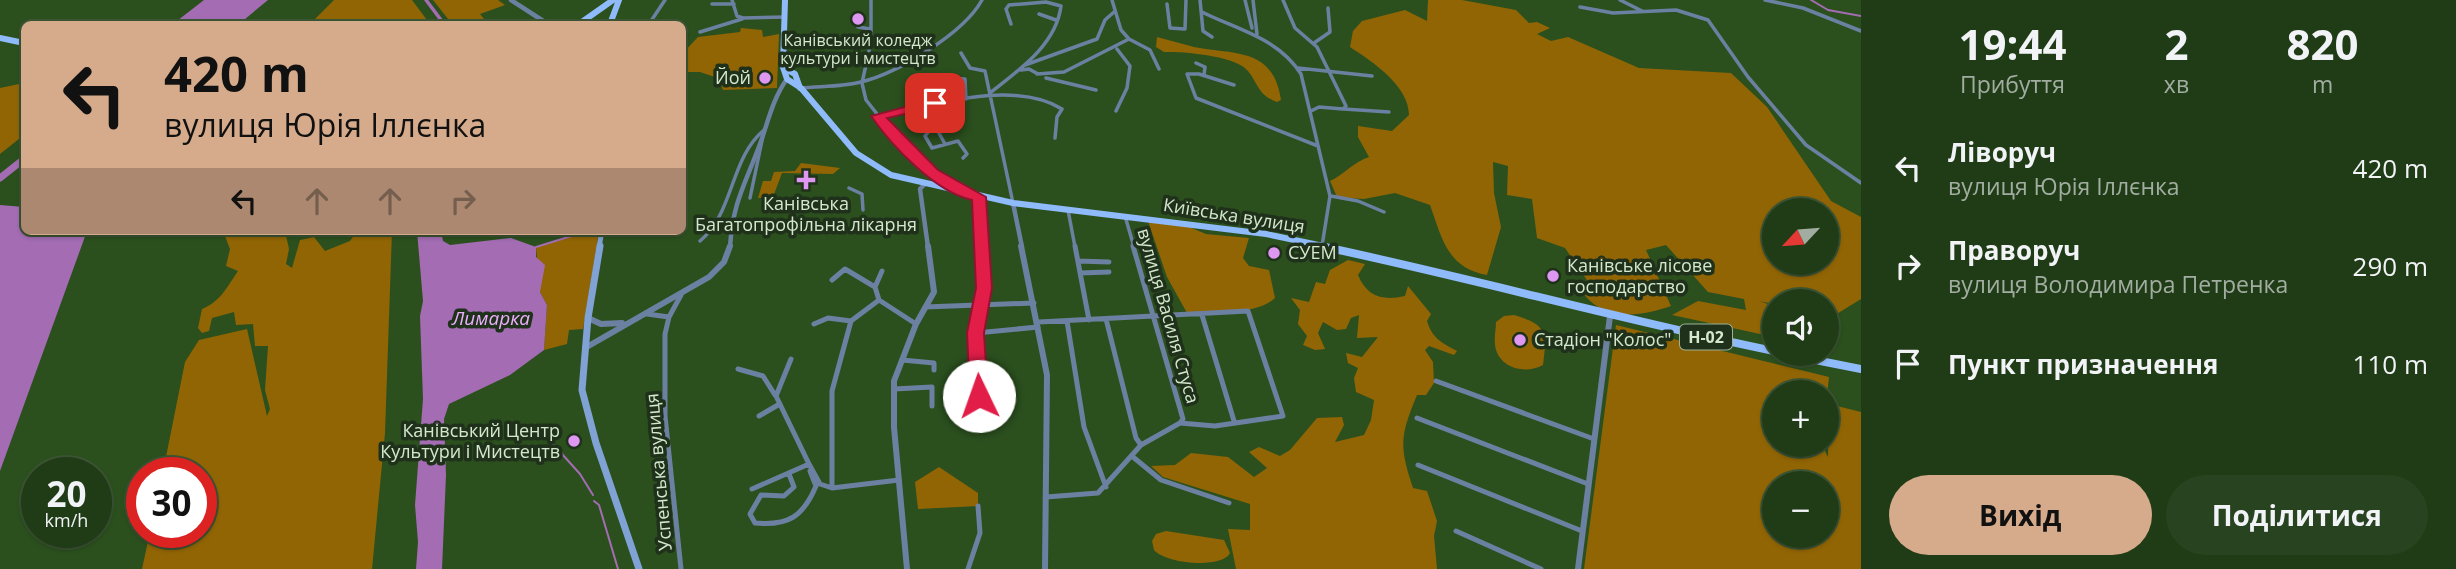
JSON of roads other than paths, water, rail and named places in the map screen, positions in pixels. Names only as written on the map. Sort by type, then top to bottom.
[{"type":"main road","points":[[583,21],[613,0]]},
{"type":"main road","points":[[611,21],[619,0]]},
{"type":"main road","points":[[786,2],[784,68],[787,79]]},
{"type":"main road","points":[[0,38],[21,42]]},
{"type":"main road","name":"Київська вулиця","points":[[784,68],[795,74],[801,88]]},
{"type":"main road","name":"Київська вулиця","points":[[787,79],[801,88],[856,153],[884,172],[924,185],[1013,203],[1266,234],[1457,275],[1610,316],[1762,348]]},
{"type":"main road","points":[[601,235],[588,318],[582,380],[586,408],[639,569]]},
{"type":"main road","points":[[1839,365],[1861,369]]},
{"type":"street","points":[[511,0],[543,21]]},
{"type":"street","points":[[651,21],[665,0]]},
{"type":"street","points":[[871,0],[869,56],[862,82],[867,101],[896,139],[933,173],[969,195]]},
{"type":"street","points":[[801,88],[862,82],[925,52],[948,32],[973,16],[982,0]]},
{"type":"street","points":[[1112,0],[1114,12],[1129,39],[1149,47],[1156,55],[1159,69]]},
{"type":"street","points":[[1167,4],[1170,28],[1181,30],[1185,29],[1186,0]]},
{"type":"street","points":[[1200,0],[1203,31],[1212,37]]},
{"type":"street","points":[[1245,0],[1251,4],[1256,34]]},
{"type":"street","points":[[1283,0],[1295,28],[1314,43],[1331,71],[1346,106],[1343,109]]},
{"type":"street","points":[[1620,0],[1643,12]]},
{"type":"street","points":[[1765,0],[1810,10],[1861,31]]},
{"type":"street","points":[[712,4],[733,2],[737,16],[743,18]]},
{"type":"street","points":[[1011,24],[1006,9],[1009,5],[1036,2],[1056,2],[1061,6],[1056,21]]},
{"type":"street","points":[[1580,7],[1613,13],[1676,10],[1708,20],[1748,77],[1806,145],[1861,183]]},
{"type":"street","points":[[1314,43],[1330,32],[1328,8]]},
{"type":"street","points":[[991,96],[1026,65],[1056,21],[1059,12]]},
{"type":"street","points":[[1026,65],[1097,39],[1105,20],[1114,12]]},
{"type":"street","points":[[1202,12],[1256,34],[1282,50],[1298,68],[1311,111],[1322,172],[1331,196],[1322,226],[1322,246]]},
{"type":"street","points":[[1039,14],[1056,21]]},
{"type":"street","points":[[700,32],[743,18],[786,17]]},
{"type":"street","points":[[857,17],[858,27],[870,29]]},
{"type":"street","points":[[1037,74],[1049,76],[1065,73],[1090,58],[1117,49],[1129,39]]},
{"type":"street","points":[[1116,111],[1127,88],[1130,66],[1117,49]]},
{"type":"street","points":[[961,53],[970,68],[985,71],[1039,324],[1047,374],[1045,569]]},
{"type":"street","points":[[1196,63],[1205,67],[1204,75]]},
{"type":"street","points":[[1298,68],[1372,76]]},
{"type":"street","points":[[1021,70],[1029,69],[1037,74],[1096,90]]},
{"type":"street","points":[[1234,85],[1197,72],[1187,74],[1196,98],[1318,146]]},
{"type":"street","points":[[926,77],[965,79],[967,99]]},
{"type":"street","points":[[585,348],[628,321],[681,295],[709,277],[724,262],[730,248],[732,217],[744,178],[778,91],[787,79]]},
{"type":"street","points":[[878,116],[991,96],[1035,97],[1057,104],[1062,109],[1057,117],[1055,138]]},
{"type":"street","points":[[924,106],[945,144]]},
{"type":"street","points":[[1311,111],[1319,107],[1389,113]]},
{"type":"street","points":[[918,126],[934,125]]},
{"type":"street","points":[[934,125],[925,136],[932,148],[958,141],[967,155],[963,158]]},
{"type":"street","points":[[750,198],[764,146],[764,130]]},
{"type":"street","points":[[700,241],[706,238],[720,215],[740,164],[758,132],[764,130]]},
{"type":"street","points":[[907,569],[894,427],[894,389],[901,360],[935,284],[920,189],[924,185]]},
{"type":"street","points":[[849,188],[862,194],[863,210]]},
{"type":"street","points":[[1331,196],[1358,201],[1384,212]]},
{"type":"street","points":[[979,197],[984,288],[976,333],[980,417]]},
{"type":"street","points":[[1068,209],[1089,320]]},
{"type":"street","name":"вулиця Василя Стуса","points":[[1125,216],[1183,419],[1180,423]]},
{"type":"street","points":[[1078,261],[1109,262]]},
{"type":"street","points":[[832,280],[845,269],[875,287]]},
{"type":"street","points":[[882,271],[875,287],[879,300],[916,324]]},
{"type":"street","points":[[1080,273],[1109,272]]},
{"type":"street","points":[[643,314],[669,317],[681,295]]},
{"type":"street","points":[[832,488],[833,389],[851,321],[879,300]]},
{"type":"street","points":[[925,307],[1034,303]]},
{"type":"street","points":[[976,333],[1067,321],[1248,311],[1283,416],[1234,421],[1214,427],[1187,427],[1180,423],[1141,444],[1106,487],[1090,496],[1046,497]]},
{"type":"street","points":[[1202,315],[1234,421]]},
{"type":"street","points":[[1578,569],[1610,316]]},
{"type":"street","name":"Успенська вулиця","points":[[669,317],[665,337],[665,416],[681,569]]},
{"type":"street","points":[[588,318],[601,324],[628,321]]},
{"type":"street","points":[[814,324],[828,318],[851,321]]},
{"type":"street","points":[[1107,319],[1136,439],[1141,444]]},
{"type":"street","points":[[1067,321],[1086,428],[1099,475],[1106,487]]},
{"type":"street","points":[[776,396],[791,359]]},
{"type":"street","points":[[901,360],[934,363],[934,370]]},
{"type":"street","points":[[738,369],[763,376],[776,396],[778,405],[820,484],[832,488],[900,480]]},
{"type":"street","points":[[1436,381],[1594,439]]},
{"type":"street","points":[[894,389],[932,387],[932,406]]},
{"type":"street","points":[[759,416],[778,405]]},
{"type":"street","points":[[1417,418],[1588,484]]},
{"type":"street","points":[[1133,457],[1161,480],[1229,503]]},
{"type":"street","points":[[752,489],[809,464]]},
{"type":"street","points":[[1418,464],[1582,531]]},
{"type":"street","points":[[765,484],[750,514],[755,523],[778,526],[797,519],[809,503],[816,485],[810,471]]},
{"type":"street","points":[[761,495],[780,499],[789,495],[794,487],[789,474]]},
{"type":"street","points":[[968,569],[980,534],[978,506]]},
{"type":"street","points":[[1456,531],[1541,569]]},
{"type":"water","points":[[204,0],[268,0],[243,21],[177,21]]},
{"type":"water","points":[[0,205],[21,207],[21,235],[86,235],[0,471]]},
{"type":"water","name":"Лимарка","points":[[417,235],[442,235],[443,241],[450,245],[511,238],[536,247],[536,257],[545,265],[540,292],[547,305],[544,350],[510,375],[449,404],[444,419],[446,475],[442,569],[416,569],[418,542],[415,505],[423,399],[420,316],[423,301]]},
{"type":"waterway","points":[[426,0],[442,21]]},
{"type":"waterway","points":[[1811,0],[1828,10],[1861,16]]},
{"type":"waterway","points":[[0,178],[21,161]]},
{"type":"waterway","points":[[536,247],[575,235]]},
{"type":"waterway","points":[[553,444],[580,474],[593,495]]},
{"type":"waterway","points":[[594,501],[599,505],[618,569]]},
{"type":"place","name":"Канівський коледж культури і мистецтв","points":[[858,19]]},
{"type":"place","name":"Йой","points":[[765,78]]},
{"type":"place","name":"Канівська Багатопрофільна лікарня","points":[[806,180]]},
{"type":"place","name":"СУЕМ","points":[[1274,253]]},
{"type":"place","name":"Канівське лісове господарство","points":[[1553,276]]},
{"type":"place","name":"Стадіон \"Колос\"","points":[[1520,340]]},
{"type":"place","name":"Канівський Центр Культури і Мистецтв","points":[[574,441]]}]
